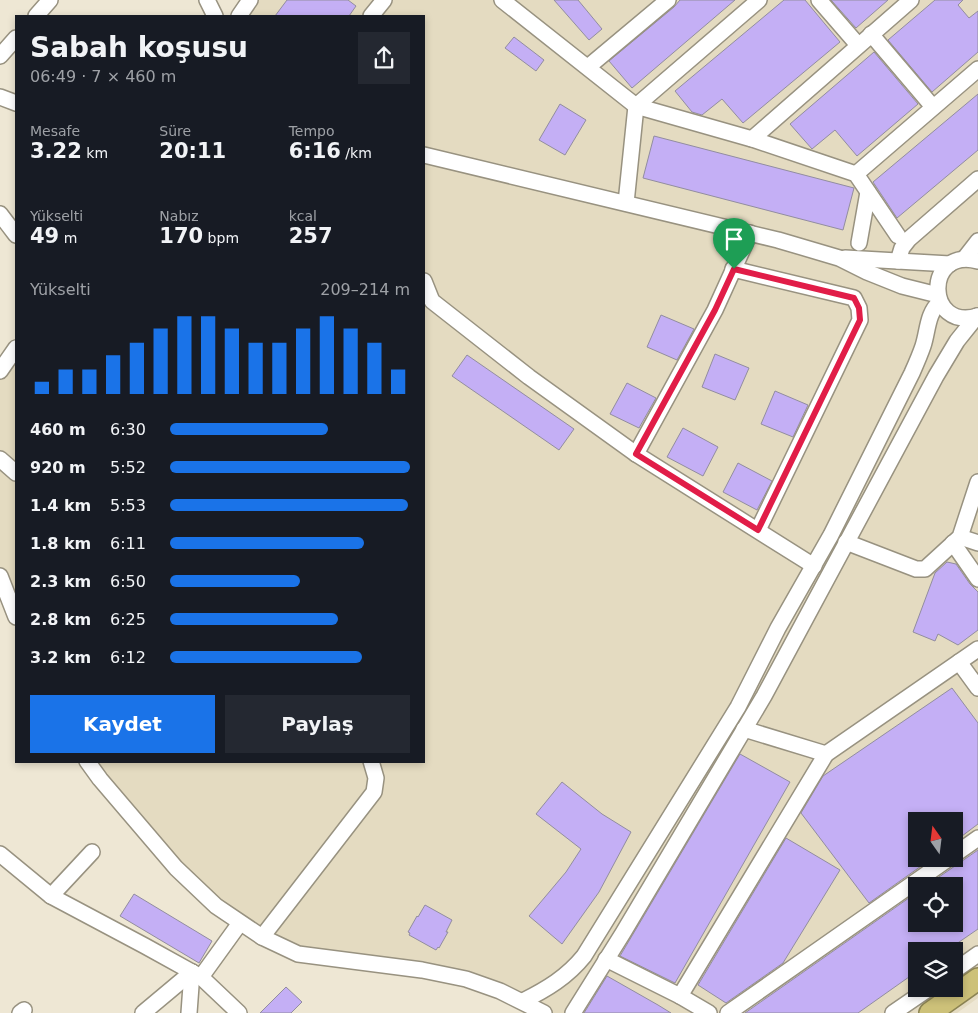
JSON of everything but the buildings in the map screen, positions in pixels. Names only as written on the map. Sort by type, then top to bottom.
[{"type":"highway","points":[[930,1013],[978,979]]},
{"type":"street","points":[[37,15],[50,0]]},
{"type":"street","points":[[207,0],[214,15]]},
{"type":"street","points":[[240,15],[250,0]]},
{"type":"street","points":[[372,15],[384,0]]},
{"type":"street","points":[[502,0],[636,106],[752,139],[856,174],[898,236]]},
{"type":"street","points":[[588,68],[668,0]]},
{"type":"street","points":[[626,203],[636,106],[758,0]]},
{"type":"street","points":[[819,0],[858,45]]},
{"type":"street","points":[[752,139],[911,0]]},
{"type":"street","points":[[871,34],[933,107]]},
{"type":"street","points":[[0,56],[15,39]]},
{"type":"street","points":[[856,174],[978,69]]},
{"type":"street","points":[[0,97],[15,103]]},
{"type":"street","points":[[425,155],[750,233],[839,258],[867,272],[939,299],[950,313],[956,316],[963,318],[978,316]]},
{"type":"street","points":[[898,260],[902,248],[909,240],[978,179]]},
{"type":"street","points":[[859,243],[868,192]]},
{"type":"street","points":[[1,216],[15,233]]},
{"type":"street","points":[[636,454],[715,310],[750,233]]},
{"type":"street","points":[[89,763],[176,868],[204,896],[262,937],[298,954],[444,974],[484,984],[532,1009],[548,988],[576,966],[592,945],[738,707],[778,628],[814,566],[912,372],[923,345],[931,314],[939,299],[938,281],[941,274],[964,261],[978,241]]},
{"type":"street","points":[[839,258],[964,261]]},
{"type":"street","points":[[734,269],[854,298],[860,314],[860,320],[758,530]]},
{"type":"street","points":[[425,283],[432,301],[529,377],[636,454],[814,566]]},
{"type":"street","points":[[573,1013],[744,730],[785,658],[936,376],[957,341],[978,316]]},
{"type":"street","points":[[0,371],[15,349]]},
{"type":"street","points":[[0,459],[15,473]]},
{"type":"street","points":[[846,542],[919,570],[929,567],[957,540],[978,482]]},
{"type":"street","points":[[957,540],[978,543]]},
{"type":"street","points":[[957,540],[978,579]]},
{"type":"street","points":[[0,576],[15,614]]},
{"type":"street","points":[[680,996],[826,754],[978,649]]},
{"type":"street","points":[[959,662],[978,688]]},
{"type":"street","points":[[744,730],[826,754]]},
{"type":"street","points":[[262,937],[374,792],[376,778],[371,763]]},
{"type":"street","points":[[963,849],[978,838]]},
{"type":"street","points":[[51,896],[92,852]]},
{"type":"street","points":[[0,854],[51,896],[196,974],[239,1013]]},
{"type":"street","points":[[728,1013],[935,868]]},
{"type":"street","points":[[143,1013],[196,974],[240,923]]},
{"type":"street","points":[[963,965],[978,954]]},
{"type":"street","points":[[606,959],[680,996],[709,1013]]},
{"type":"street","points":[[189,1013],[196,974]]},
{"type":"street","points":[[893,1013],[916,997]]},
{"type":"shaded area","points":[[251,0],[978,0],[978,998],[957,1013],[547,1013],[491,988],[298,955],[218,907],[89,763],[425,763],[425,15],[240,15]]},
{"type":"shaded area","points":[[15,353],[15,615],[0,576],[0,376]]},
{"type":"route","points":[[734,269],[854,298],[860,314],[860,320],[758,530],[636,454],[715,310],[734,269]]}]
